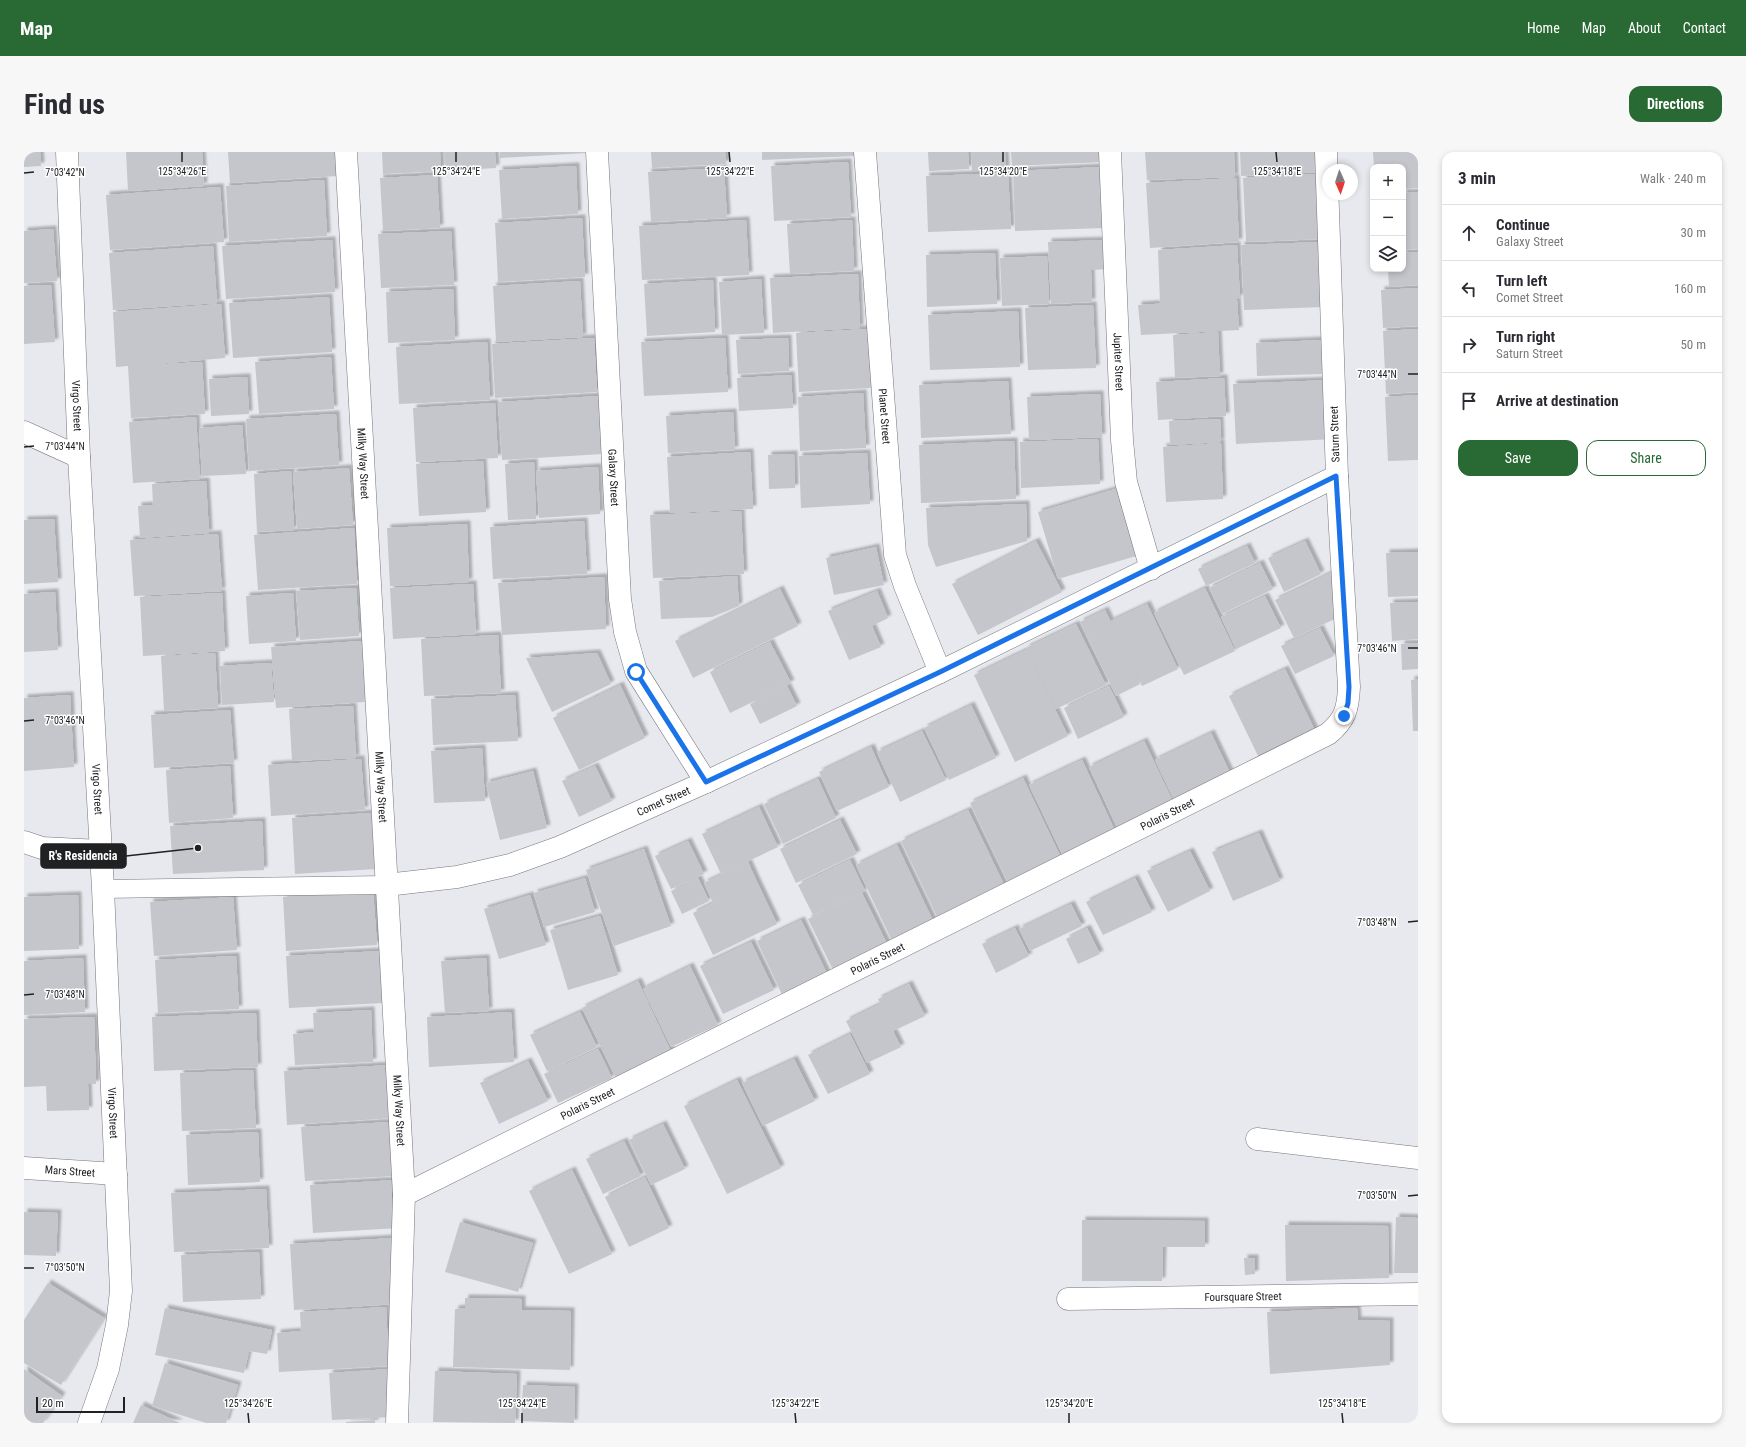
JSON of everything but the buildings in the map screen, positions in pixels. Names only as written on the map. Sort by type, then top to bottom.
[{"type":"street","name":"Virgo Street","points":[[67,152],[79,457],[103,889],[121,1292],[117,1325],[108,1369],[89,1423]]},
{"type":"street","name":"Milky Way Street","points":[[346,152],[404,1195],[397,1423]]},
{"type":"street","name":"Galaxy Street","points":[[597,152],[620,599],[625,632],[636,672],[706,782]]},
{"type":"street","name":"Planet Street","points":[[865,152],[895,555],[905,586],[940,672]]},
{"type":"street","name":"Jupiter Street","points":[[1110,152],[1126,482],[1151,569]]},
{"type":"street","name":"Saturn Street","points":[[1326,152],[1336,476],[1349,687],[1348,703],[1344,716]]},
{"type":"street","points":[[24,432],[79,457]]},
{"type":"street","name":"Comet Street","points":[[386,885],[457,876],[510,865],[560,848],[706,782],[940,672],[1151,569],[1336,476]]},
{"type":"street","name":"Polaris Street","points":[[404,1195],[1328,734],[1338,726],[1344,716]]},
{"type":"street","points":[[24,842],[42,848],[100,851]]},
{"type":"street","points":[[1257,1139],[1418,1158]]},
{"type":"street","name":"Mars Street","points":[[24,1168],[116,1174]]},
{"type":"street","name":"Foursquare Street","points":[[1068,1298],[1418,1294]]},
{"type":"lane","points":[[103,889],[386,885]]},
{"type":"place","name":"R's Residencia","points":[[198,848]]},
{"type":"route","points":[[636,672],[706,782],[940,672],[1151,569],[1336,476],[1349,687],[1348,703],[1344,716]]}]
